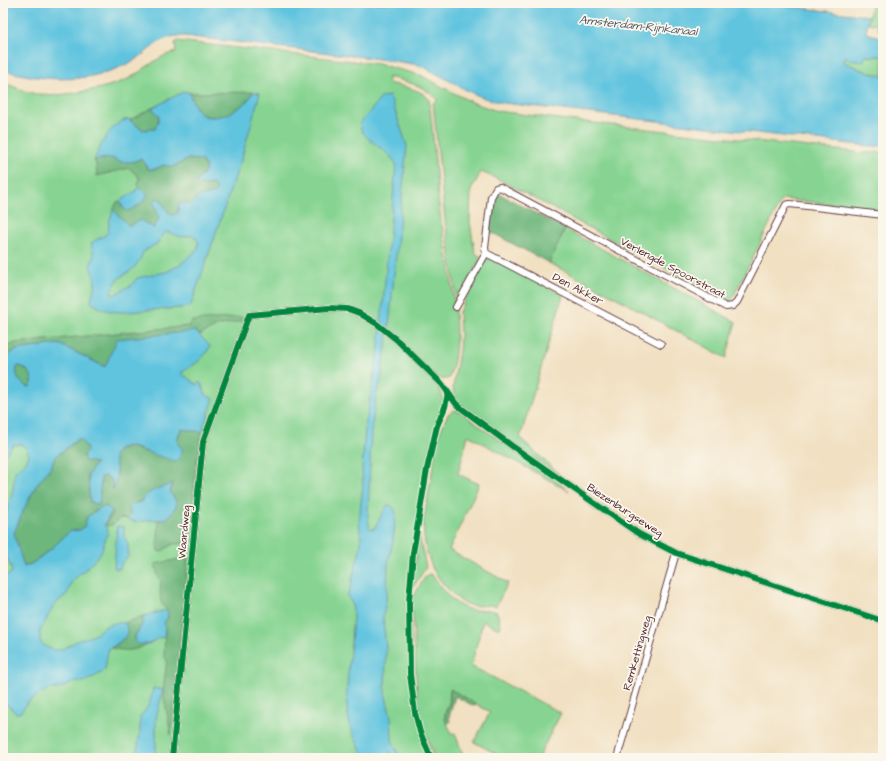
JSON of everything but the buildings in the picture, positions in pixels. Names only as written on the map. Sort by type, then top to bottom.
[{"type":"street","name":"Verlengde Spoorstraat","points":[[486,253],[485,248],[490,197],[496,188],[503,188],[726,307],[733,306],[737,302],[786,205],[790,204],[883,216]]},
{"type":"street","points":[[456,307],[486,253]]},
{"type":"street","name":"Den Akker","points":[[486,253],[661,344]]},
{"type":"street","name":"Biezenburgseweg","points":[[249,315],[329,308],[359,313],[391,335],[442,384],[458,405],[512,446],[639,534],[676,553],[883,621]]},
{"type":"street","name":"Waardweg","points":[[172,758],[203,442],[249,315]]},
{"type":"street","name":"Remkettingweg","points":[[617,758],[676,553]]},
{"type":"green space","points":[[872,3],[883,3],[883,31],[877,28],[878,25],[868,23]]},
{"type":"green space","points":[[177,41],[378,64],[420,75],[471,102],[497,111],[863,153],[883,152],[883,210],[782,199],[730,303],[498,179],[481,172],[471,190],[470,222],[475,253],[481,257],[457,303],[445,220],[433,103],[437,100],[421,87],[388,77],[388,83],[422,93],[429,100],[439,206],[450,270],[455,317],[456,340],[454,360],[449,378],[440,378],[432,373],[430,378],[439,387],[444,401],[430,449],[410,589],[415,710],[433,758],[3,758],[3,82],[25,91],[36,94],[48,94],[49,96],[99,88],[128,79],[163,56],[176,52],[175,43]]},
{"type":"green space","points":[[845,56],[846,59],[863,58],[864,56],[883,56],[883,76],[864,71],[844,62],[843,59]]},
{"type":"green space","points":[[253,92],[245,103],[233,112],[226,115],[211,117],[205,116],[199,112],[189,93]]},
{"type":"green space","points":[[152,108],[159,116],[155,129],[143,130],[130,120]]},
{"type":"green space","points":[[111,158],[126,162],[141,159],[148,169],[155,169],[164,165],[172,167],[189,159],[201,160],[206,167],[203,175],[198,179],[200,185],[213,184],[218,190],[213,194],[200,196],[191,204],[186,203],[178,208],[178,213],[173,215],[169,213],[160,199],[154,203],[159,218],[154,228],[140,220],[129,226],[113,210],[117,202],[120,201],[123,208],[148,194],[138,187],[139,177],[129,168],[97,176],[96,164],[94,160]]},
{"type":"green space","points":[[498,193],[565,229],[549,263],[489,231],[492,204]]},
{"type":"green space","points":[[565,229],[736,322],[726,358],[606,292],[549,263]]},
{"type":"green space","points":[[490,258],[563,295],[520,438],[560,475],[501,437],[455,400],[453,388],[459,351],[459,312],[483,263],[485,260]]},
{"type":"green space","points":[[240,317],[244,318],[243,321],[217,326],[200,335],[195,331],[105,367],[59,344],[16,350],[3,361],[3,351],[8,346],[15,343],[189,326],[192,321]]},
{"type":"green space","points":[[18,366],[28,371],[32,377],[32,384],[30,387],[21,382],[17,376],[16,373]]},
{"type":"green space","points":[[454,410],[461,412],[569,491],[468,435],[458,474],[479,484],[449,550],[508,583],[496,606],[470,605],[457,598],[434,571],[426,550],[424,519],[438,437],[448,414]]},
{"type":"green space","points":[[181,428],[202,432],[197,461],[189,543],[173,544],[161,552],[158,551],[158,520],[164,519],[176,501],[170,492],[173,483],[147,494],[142,501],[137,502],[129,511],[130,515],[127,519],[120,518],[112,525],[104,526],[112,514],[92,515],[87,517],[84,527],[80,530],[70,531],[33,563],[23,567],[14,533],[36,486],[52,465],[54,458],[80,438],[96,463],[88,475],[88,478],[90,502],[99,505],[101,477],[105,476],[112,480],[113,489],[115,485],[117,472],[114,455],[119,450],[131,447],[149,452],[160,451],[178,446],[177,442]]},
{"type":"green space","points":[[419,535],[426,567],[412,589]]},
{"type":"green space","points":[[188,557],[171,735],[163,692],[167,659],[164,657],[164,623],[168,617],[167,610],[162,604],[161,600],[161,581],[158,577],[155,564]]},
{"type":"green space","points":[[429,574],[432,575],[449,597],[460,605],[472,610],[488,610],[497,612],[501,626],[499,629],[483,621],[471,666],[561,713],[538,758],[504,758],[474,742],[490,712],[450,689],[449,703],[445,712],[445,719],[452,734],[455,733],[464,758],[435,758],[422,723],[417,696],[412,599],[425,577]]},
{"type":"green space","points":[[143,616],[143,623],[135,636],[136,643],[147,644],[129,650],[110,648],[118,644],[124,623]]},
{"type":"green space","points":[[450,689],[475,703],[474,706],[455,696],[449,717],[450,722],[447,724],[445,715],[450,702]]},
{"type":"water","name":"Amsterdam-Rijnkanaal","points":[[3,3],[760,3],[869,16],[866,33],[883,38],[883,56],[864,56],[864,61],[846,59],[846,56],[843,59],[844,62],[864,71],[883,76],[883,146],[868,146],[504,103],[487,99],[472,93],[419,65],[389,60],[184,36],[168,38],[156,44],[131,62],[99,74],[68,79],[36,77],[3,70]]},
{"type":"water","points":[[183,92],[189,92],[199,112],[205,116],[211,117],[226,115],[233,112],[245,103],[253,92],[260,93],[241,160],[191,305],[188,307],[127,312],[111,311],[91,302],[95,282],[90,266],[94,256],[91,243],[108,232],[109,222],[113,210],[129,226],[140,220],[154,228],[159,218],[154,203],[157,198],[160,199],[169,213],[173,215],[178,213],[179,203],[191,204],[200,196],[213,194],[217,190],[213,184],[200,185],[196,182],[203,175],[206,167],[201,160],[189,159],[172,167],[164,165],[155,169],[148,169],[141,159],[132,162],[120,162],[111,158],[94,160],[107,135],[116,125],[121,122],[128,119],[143,130],[155,129],[159,116],[152,108]],"holes":[[[167,232],[181,237],[193,235],[198,241],[198,249],[178,266],[166,272],[137,278],[131,286],[112,295],[111,291],[118,279],[133,269],[140,260],[143,252],[158,243],[162,235]]]},
{"type":"water","points":[[390,96],[407,146],[389,326],[381,381],[376,396],[371,434],[368,516],[370,529],[374,529],[387,505],[391,505],[396,513],[393,541],[388,564],[387,594],[383,618],[386,648],[385,693],[391,717],[392,740],[400,758],[393,758],[390,751],[385,758],[364,758],[352,731],[347,710],[347,687],[353,616],[350,599],[347,596],[352,584],[360,550],[361,540],[359,521],[363,485],[362,470],[365,428],[379,345],[396,165],[388,154],[363,133],[361,122],[382,97]]},
{"type":"water","points":[[138,187],[148,194],[141,204],[128,211],[123,208],[120,201],[135,192]]},
{"type":"water","points":[[195,331],[210,346],[201,359],[181,373],[197,385],[199,382],[201,383],[206,395],[214,399],[202,432],[181,429],[178,437],[178,444],[183,449],[177,462],[129,446],[120,448],[114,455],[116,473],[115,485],[113,489],[112,480],[105,476],[101,477],[99,505],[90,502],[88,475],[96,463],[85,461],[83,456],[87,451],[86,447],[79,438],[54,458],[52,465],[36,486],[14,533],[24,567],[33,563],[51,549],[70,531],[80,530],[84,527],[87,517],[101,507],[107,507],[112,511],[104,525],[108,532],[101,552],[91,564],[72,581],[67,594],[55,604],[40,631],[40,642],[51,649],[60,650],[79,640],[95,635],[101,629],[113,624],[125,623],[128,631],[126,636],[108,651],[105,669],[101,673],[83,682],[76,681],[62,688],[47,690],[29,701],[20,713],[16,713],[3,701],[3,577],[10,574],[12,570],[3,548],[3,523],[13,489],[15,471],[26,462],[29,455],[26,448],[21,444],[13,445],[5,455],[3,455],[3,361],[16,350],[59,344],[105,367],[117,339]],"holes":[[[18,366],[25,368],[32,377],[32,384],[30,387],[21,382],[17,376],[16,373]]]},
{"type":"water","points":[[173,483],[170,492],[176,501],[176,506],[169,517],[164,519],[134,522],[127,519],[130,515],[129,506],[142,501],[147,494],[152,491]]},
{"type":"water","points":[[117,526],[124,527],[124,537],[128,546],[128,557],[122,562],[120,569],[114,568]]},
{"type":"water","points":[[167,610],[168,617],[164,623],[164,637],[158,638],[149,644],[136,644],[135,636],[143,623],[143,616]]},
{"type":"water","points":[[153,688],[163,690],[156,719],[156,758],[136,758],[140,732],[140,716],[148,707]]},
{"type":"cycle path","points":[[172,758],[203,442],[249,315],[329,308],[348,309],[359,313],[377,324],[398,341],[442,384],[457,405],[512,446],[639,534],[676,553],[883,621]]},
{"type":"cycle path","points":[[431,758],[420,732],[415,713],[410,674],[409,601],[413,553],[427,469],[437,426],[445,407],[448,393]]}]
